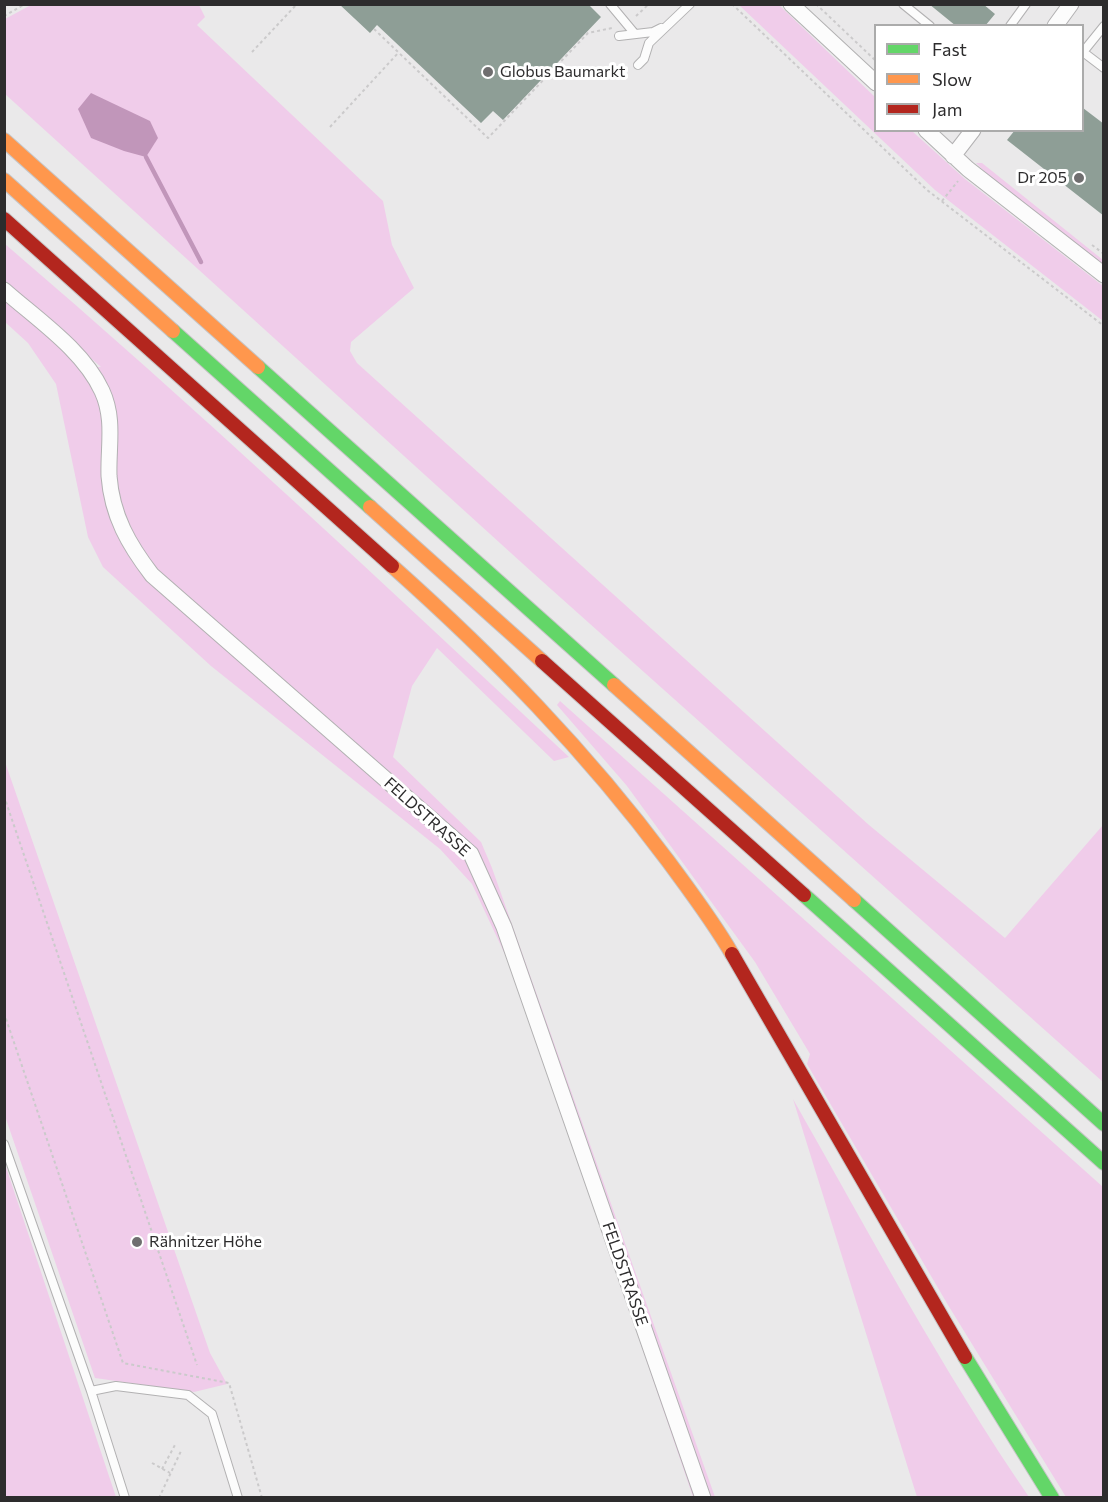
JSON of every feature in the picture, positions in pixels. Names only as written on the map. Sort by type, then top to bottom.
[{"type":"highway","points":[[4,140],[1104,1124]]},
{"type":"highway","points":[[4,180],[1104,1163]]},
{"type":"highway","points":[[4,219],[437,606],[554,721],[617,794],[667,857],[729,949],[954,1339],[1052,1497]]},
{"type":"street","points":[[791,4],[874,81]]},
{"type":"street","points":[[1056,24],[1071,4]]},
{"type":"street","points":[[928,132],[968,169],[1104,275]]},
{"type":"street","points":[[953,156],[971,132]]},
{"type":"street","name":"FELDSTRASSE","points":[[4,290],[64,343],[92,372],[103,393],[111,418],[110,477],[115,506],[123,532],[152,575],[471,854],[508,938],[703,1497]]},
{"type":"lane","points":[[610,4],[635,34]]},
{"type":"lane","points":[[641,62],[649,43],[690,4]]},
{"type":"lane","points":[[903,4],[928,24]]},
{"type":"lane","points":[[1011,24],[1026,4]]},
{"type":"lane","points":[[619,36],[653,32],[671,24]]},
{"type":"lane","points":[[1084,51],[1104,26]]},
{"type":"lane","points":[[1084,53],[1104,68]]},
{"type":"lane","points":[[4,1144],[91,1391],[125,1497]]},
{"type":"lane","points":[[91,1391],[116,1386],[188,1395],[212,1414],[238,1497]]},
{"type":"path","points":[[4,16],[25,4]]},
{"type":"path","points":[[252,52],[297,4]]},
{"type":"path","points":[[374,29],[488,138],[588,33],[626,24],[650,4]]},
{"type":"path","points":[[732,4],[919,182],[1104,326]]},
{"type":"path","points":[[816,4],[874,58]]},
{"type":"path","points":[[330,127],[399,52]]},
{"type":"path","points":[[942,201],[968,169]]},
{"type":"path","points":[[1085,239],[1104,254]]},
{"type":"path","points":[[4,796],[197,1365]]},
{"type":"path","points":[[4,1013],[123,1363],[229,1383],[261,1497]]},
{"type":"path","points":[[162,1469],[176,1443]]},
{"type":"path","points":[[159,1497],[182,1451]]},
{"type":"path","points":[[152,1463],[170,1473]]},
{"type":"shaded area","points":[[31,5],[199,5],[205,17],[197,25],[383,201],[392,245],[414,288],[351,342],[350,351],[357,363],[869,825],[1005,938],[1103,825],[1103,1082],[533,573],[5,94],[5,19]]},
{"type":"shaded area","points":[[739,5],[779,5],[874,96],[874,132],[913,132],[965,179],[1103,286],[1103,321],[935,190]]},
{"type":"shaded area","points":[[91,93],[150,121],[158,138],[146,157],[91,138],[78,109]]},
{"type":"shaded area","points":[[976,163],[982,163],[1103,260],[1103,268],[989,176]]},
{"type":"shaded area","points":[[5,244],[219,433],[569,757],[554,761],[437,648],[412,686],[393,757],[481,842],[715,1497],[693,1497],[516,978],[472,884],[440,849],[211,666],[103,567],[88,537],[56,384],[28,343],[5,322],[5,297],[85,367],[101,367],[5,283]]},
{"type":"shaded area","points":[[560,701],[1103,1187],[1103,1497],[1066,1497],[948,1305],[807,1064],[810,1054],[755,962],[627,786],[557,705]]},
{"type":"shaded area","points":[[4,759],[210,1353],[227,1384],[194,1392],[95,1378],[5,1116]]},
{"type":"shaded area","points":[[793,1099],[936,1351],[1029,1497],[917,1497]]},
{"type":"shaded area","points":[[5,1164],[116,1497],[5,1497]]},
{"type":"building","name":"Globus Baumarkt","points":[[339,4],[588,4],[601,17],[503,120],[493,111],[481,123],[377,25],[370,33]]},
{"type":"building","points":[[929,4],[983,4],[995,14],[987,24],[954,24]]},
{"type":"building","name":"Dr 205","points":[[1084,109],[1104,124],[1104,216],[1007,140],[1013,132],[1084,132]]},
{"type":"waterway","points":[[146,157],[201,262]]},
{"type":"traffic: fast","points":[[173,331],[370,507]]},
{"type":"traffic: fast","points":[[258,367],[614,685]]},
{"type":"traffic: fast","points":[[804,895],[1104,1163]]},
{"type":"traffic: fast","points":[[854,900],[1104,1124]]},
{"type":"traffic: fast","points":[[965,1357],[1052,1498]]},
{"type":"traffic: slow","points":[[4,140],[258,367]]},
{"type":"traffic: slow","points":[[4,180],[173,331]]},
{"type":"traffic: slow","points":[[370,507],[542,661]]},
{"type":"traffic: slow","points":[[392,566],[503,670],[572,743],[637,820],[709,918],[732,954]]},
{"type":"traffic: slow","points":[[614,685],[854,900]]},
{"type":"traffic: jam","points":[[4,219],[392,566]]},
{"type":"traffic: jam","points":[[542,661],[804,895]]},
{"type":"traffic: jam","points":[[732,954],[965,1357]]},
{"type":"place","name":"Globus Baumarkt","points":[[488,72]]},
{"type":"place","name":"Dr 205","points":[[1079,178]]},
{"type":"place","name":"Rähnitzer Höhe","points":[[137,1242]]}]
